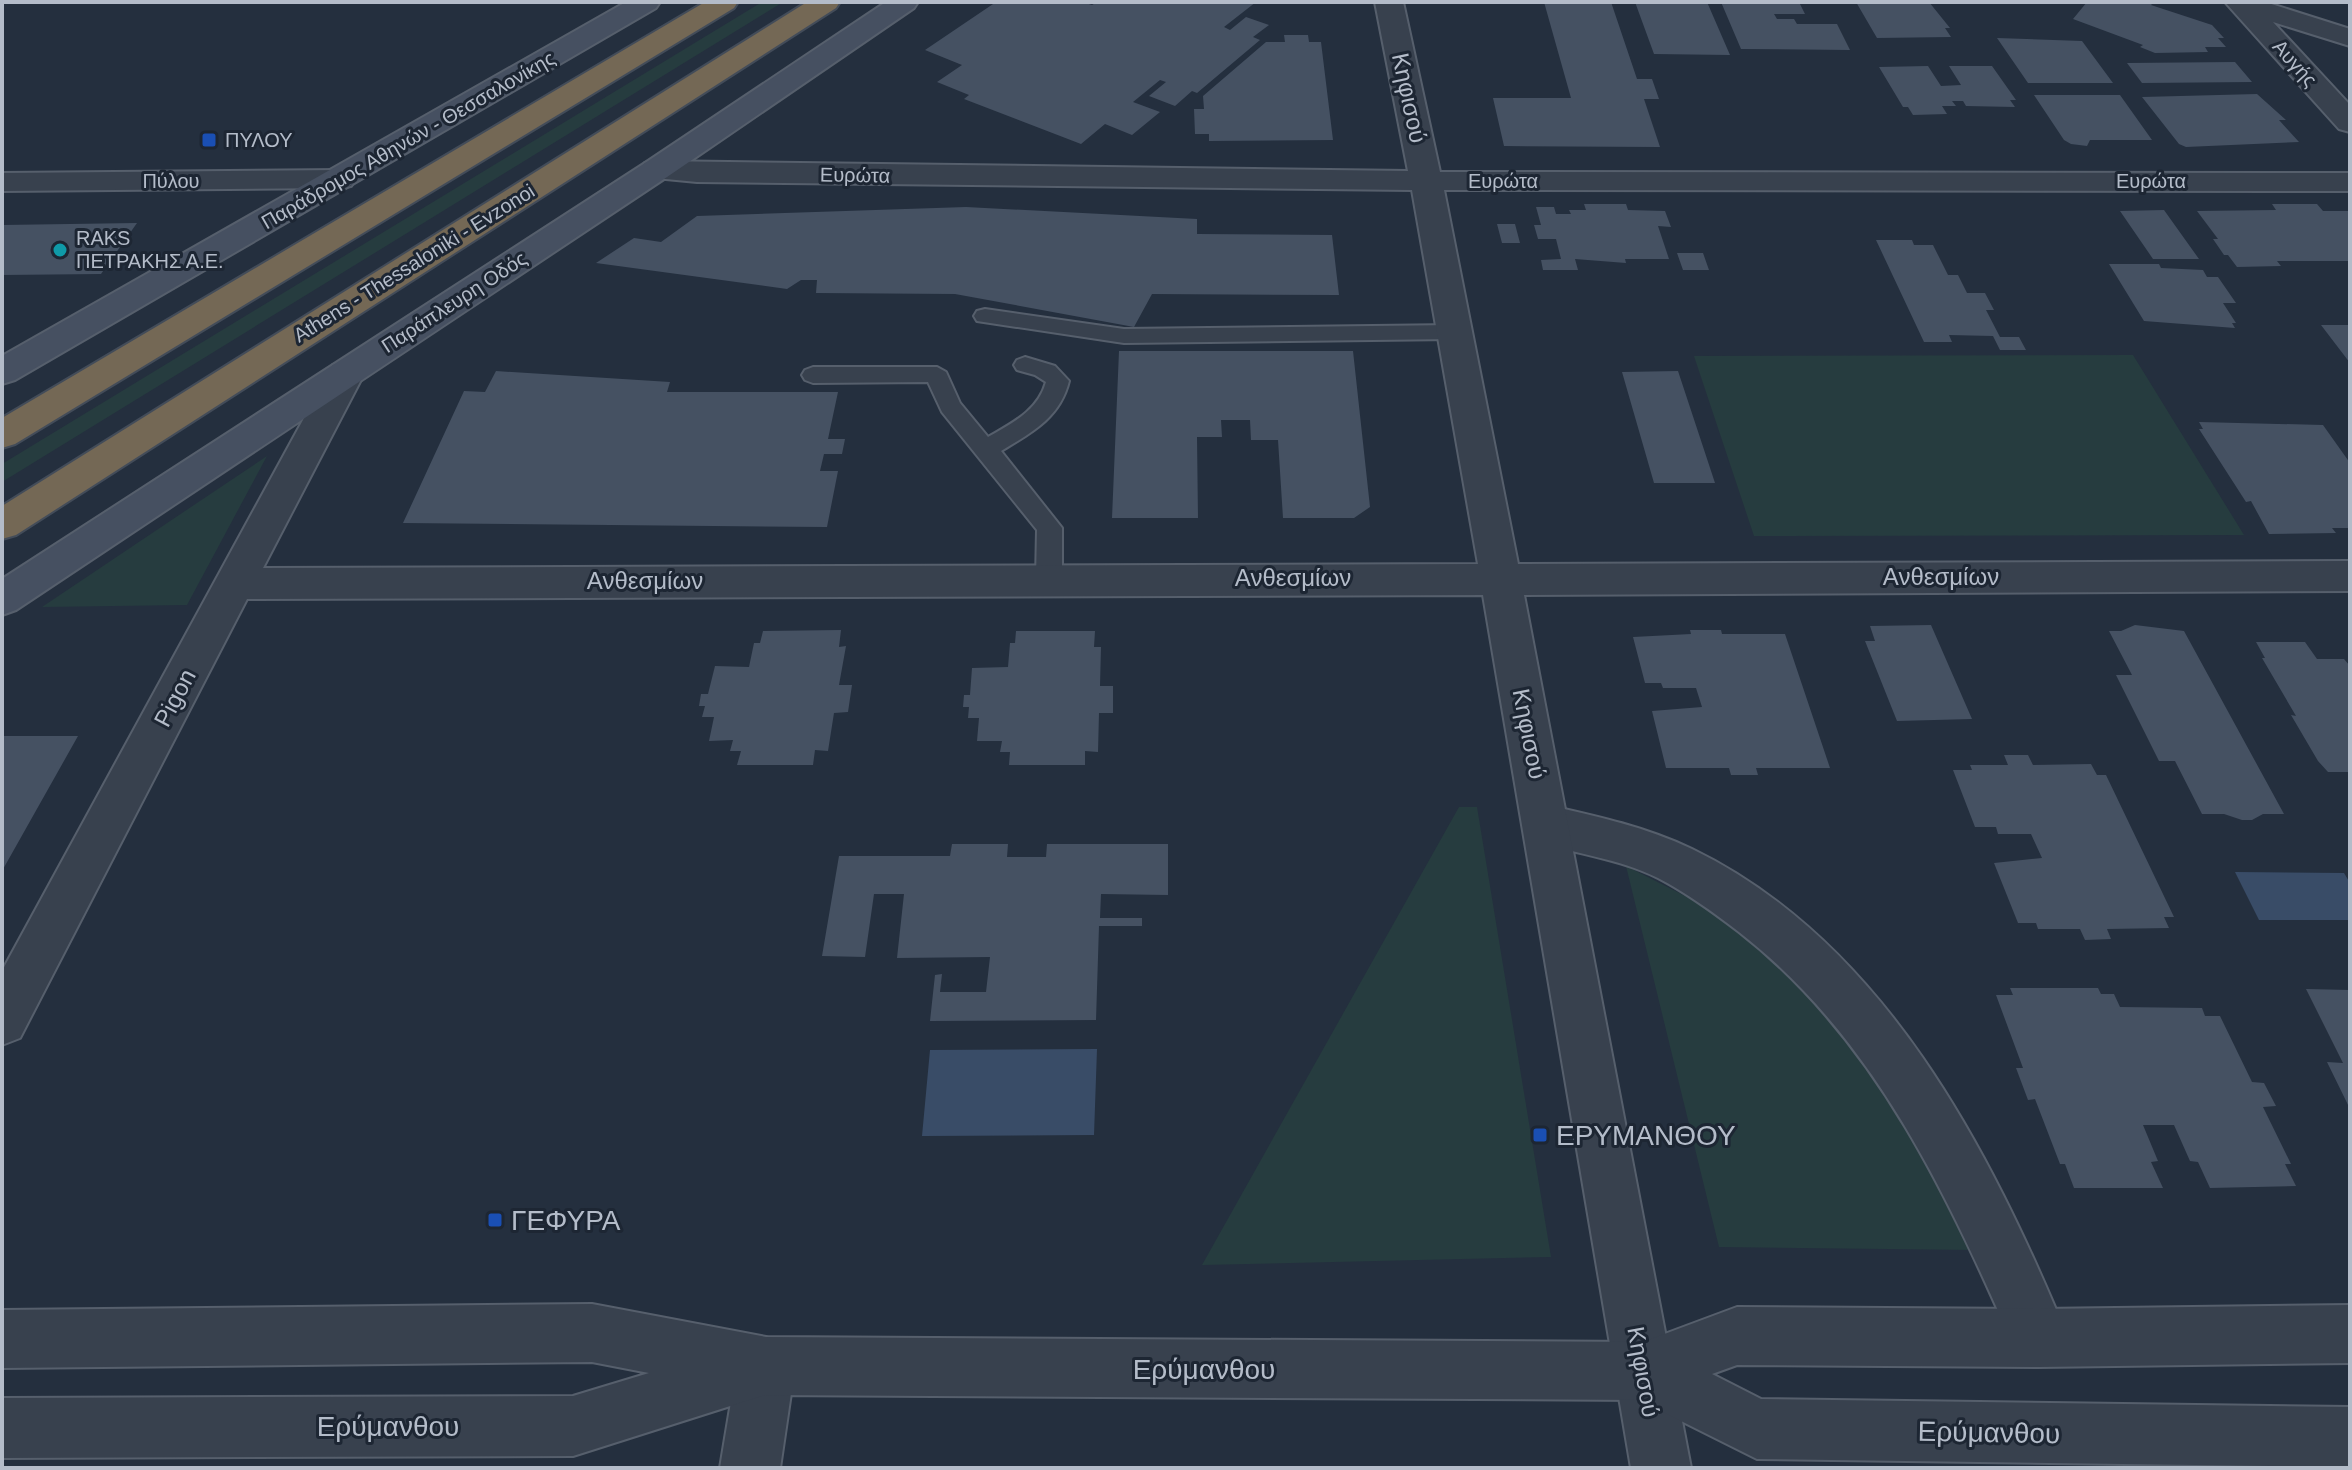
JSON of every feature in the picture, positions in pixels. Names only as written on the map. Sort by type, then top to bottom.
[{"type":"highway","points":[[2,435],[724,2]]},
{"type":"highway","name":"Athens - Thessaloniki - Evzonoi","points":[[2,525],[826,2]]},
{"type":"main road","name":"Παράδρομος Αθηνών - Θεσσαλονίκης","points":[[2,372],[646,2]]},
{"type":"main road","name":"Παράπλευρη Οδός","points":[[2,599],[656,170],[904,2]]},
{"type":"street","name":"Κηφισού","points":[[1389,2],[1426,181],[1547,825],[1661,1468]]},
{"type":"street","points":[[2239,2],[2350,38]]},
{"type":"street","name":"Αυγής","points":[[2239,2],[2350,123]]},
{"type":"street","name":"Ευρώτα","points":[[656,170],[697,173],[1426,181],[2350,182]]},
{"type":"street","name":"Πύλου","points":[[2,182],[340,179]]},
{"type":"street","name":"Pigon","points":[[2,1021],[346,374]]},
{"type":"street","name":"Ανθεσμίων","points":[[237,584],[2350,576]]},
{"type":"street","points":[[1547,825],[1623,843],[1666,859],[1772,925],[1810,959],[1876,1037],[1932,1115],[1981,1206],[2039,1338]]},
{"type":"street","name":"Ερύμανθου","points":[[2,1339],[592,1333],[766,1366],[1643,1371],[1737,1336],[2039,1338],[2350,1334]]},
{"type":"street","points":[[750,1468],[766,1366]]},
{"type":"street","name":"Ερύμανθου","points":[[2,1428],[573,1426],[766,1366]]},
{"type":"street","name":"Ερύμανθου","points":[[1643,1371],[1757,1429],[2350,1437]]},
{"type":"lane","points":[[985,316],[1124,336],[1454,332]]},
{"type":"lane","points":[[986,449],[1042,413],[1056,395],[1058,381],[1051,373],[1041,367],[1025,365]]},
{"type":"lane","points":[[813,375],[929,372],[938,377],[950,406],[1050,528],[1049,579]]},
{"type":"green space","points":[[762,2],[783,2],[2,482],[2,464]]},
{"type":"green space","points":[[2133,355],[2244,535],[1754,536],[1694,356]]},
{"type":"green space","points":[[267,456],[187,605],[42,607]]},
{"type":"green space","points":[[1459,807],[1477,807],[1551,1257],[1202,1265]]},
{"type":"green space","points":[[1626,866],[1695,901],[1774,955],[1822,997],[1919,1140],[1974,1250],[1719,1247]]},
{"type":"water","points":[[2235,872],[2344,873],[2350,883],[2350,920],[2259,920]]},
{"type":"water","points":[[1097,1049],[1094,1135],[922,1136],[930,1050]]},
{"type":"building","points":[[996,2],[1082,2],[1092,5],[1097,2],[1256,2],[1224,27],[1230,30],[1246,17],[1269,25],[1253,37],[1260,40],[1197,93],[1192,91],[1175,106],[1149,96],[1166,82],[1160,80],[1133,102],[1160,112],[1132,135],[1105,124],[1081,144],[964,99],[969,95],[937,82],[962,65],[925,50]]},
{"type":"building","points":[[1544,2],[1611,2],[1637,79],[1652,79],[1659,99],[1644,99],[1660,147],[1504,146],[1493,98],[1571,98]]},
{"type":"building","points":[[1635,2],[1707,2],[1730,55],[1654,54]]},
{"type":"building","points":[[1721,2],[1799,2],[1805,14],[1774,14],[1777,19],[1794,19],[1797,24],[1837,24],[1850,50],[1741,49]]},
{"type":"building","points":[[1856,2],[1929,2],[1950,28],[1945,28],[1951,37],[1877,38]]},
{"type":"building","points":[[2087,2],[2150,2],[2153,3],[2151,5],[2212,25],[2224,38],[2218,38],[2226,47],[2205,47],[2208,52],[2155,53],[2140,47],[2143,45],[2073,19]]},
{"type":"building","points":[[1284,35],[1308,35],[1309,42],[1321,42],[1333,140],[1209,141],[1209,134],[1195,134],[1194,109],[1204,109],[1203,96],[1266,42],[1285,42]]},
{"type":"building","points":[[1997,38],[2082,41],[2113,83],[2028,83]]},
{"type":"building","points":[[2235,62],[2252,82],[2142,83],[2127,63]]},
{"type":"building","points":[[1928,66],[1941,86],[1961,85],[1949,66],[1992,66],[2016,100],[2010,100],[2015,107],[1966,106],[1963,101],[1952,101],[1956,106],[1942,106],[1947,114],[1913,115],[1908,107],[1903,107],[1879,67]]},
{"type":"building","points":[[2257,94],[2286,120],[2279,120],[2299,142],[2186,147],[2179,144],[2142,97]]},
{"type":"building","points":[[2034,95],[2120,95],[2152,140],[2090,140],[2087,146],[2071,144],[2064,140]]},
{"type":"building","points":[[1584,204],[1626,204],[1628,210],[1665,211],[1671,227],[1658,226],[1669,259],[1625,259],[1626,263],[1575,259],[1578,270],[1543,270],[1541,260],[1561,259],[1556,239],[1538,239],[1534,225],[1541,225],[1536,207],[1554,207],[1556,214],[1571,214],[1569,210],[1586,210]]},
{"type":"building","points":[[2272,204],[2317,204],[2323,211],[2350,211],[2350,261],[2277,261],[2281,266],[2237,267],[2228,255],[2224,255],[2213,239],[2218,239],[2197,211],[2276,210]]},
{"type":"building","points":[[966,207],[1197,219],[1197,234],[1332,235],[1339,295],[1152,294],[1134,327],[955,294],[816,293],[817,280],[801,280],[787,289],[596,263],[634,238],[661,242],[697,216]]},
{"type":"building","points":[[2164,210],[2199,259],[2153,259],[2120,211]]},
{"type":"building","name":"RAKS ΠΕΤΡΑΚΗΣ Α.Ε.","points":[[137,223],[101,274],[2,275],[2,225]]},
{"type":"building","points":[[1497,224],[1515,224],[1520,243],[1502,243]]},
{"type":"building","points":[[1876,240],[1912,240],[1914,245],[1933,245],[1948,275],[1958,275],[1967,293],[1985,293],[1994,310],[1986,310],[2000,337],[2019,337],[2026,350],[2000,350],[1993,336],[1949,335],[1952,342],[1924,342]]},
{"type":"building","points":[[1677,253],[1703,253],[1709,270],[1683,270]]},
{"type":"building","points":[[2109,264],[2159,264],[2161,268],[2203,270],[2207,277],[2218,277],[2236,303],[2223,303],[2236,323],[2232,323],[2235,328],[2144,321]]},
{"type":"building","points":[[2321,325],[2350,325],[2350,363]]},
{"type":"building","points":[[1119,351],[1353,351],[1370,507],[1354,518],[1283,518],[1278,440],[1251,440],[1250,420],[1221,420],[1222,437],[1197,437],[1198,518],[1112,518]]},
{"type":"building","points":[[496,371],[670,382],[667,392],[838,392],[828,439],[845,439],[842,454],[824,454],[820,471],[838,471],[827,527],[403,523],[464,391],[485,392]]},
{"type":"building","points":[[1678,371],[1715,483],[1654,483],[1622,372]]},
{"type":"building","points":[[2199,422],[2323,425],[2350,463],[2350,528],[2332,528],[2336,533],[2269,534],[2251,501],[2246,502],[2199,429],[2203,429]]},
{"type":"building","points":[[1931,625],[1972,719],[1897,721],[1865,641],[1875,641],[1870,626]]},
{"type":"building","points":[[2135,625],[2184,631],[2284,814],[2263,814],[2252,820],[2242,820],[2224,814],[2202,814],[2175,761],[2159,761],[2116,675],[2132,675],[2109,631],[2121,631]]},
{"type":"building","points":[[841,630],[839,647],[846,646],[839,685],[852,685],[848,712],[834,713],[828,751],[815,750],[813,765],[737,765],[741,751],[730,751],[733,740],[709,741],[714,717],[702,717],[705,706],[699,706],[701,694],[708,694],[715,666],[749,667],[754,643],[760,643],[763,631]]},
{"type":"building","points":[[1690,630],[1721,630],[1722,634],[1785,634],[1830,768],[1756,768],[1758,775],[1731,775],[1729,768],[1666,768],[1652,711],[1702,707],[1696,688],[1663,688],[1661,683],[1645,683],[1633,637],[1691,634]]},
{"type":"building","points":[[1016,631],[1095,631],[1094,647],[1101,647],[1100,686],[1113,686],[1113,713],[1099,713],[1098,752],[1085,751],[1085,765],[1009,765],[1010,752],[1000,752],[1002,741],[977,741],[979,718],[968,718],[969,707],[963,707],[964,695],[970,695],[972,668],[1008,667],[1010,643],[1015,643]]},
{"type":"building","points":[[2256,642],[2305,642],[2317,659],[2344,659],[2350,666],[2350,772],[2328,772],[2318,761],[2291,715],[2296,716]]},
{"type":"building","points":[[2,736],[78,736],[2,871]]},
{"type":"building","points":[[2004,755],[2028,755],[2033,765],[2091,764],[2097,775],[2106,775],[2174,917],[2164,917],[2169,928],[2107,929],[2111,939],[2085,940],[2080,929],[2038,929],[2036,923],[2018,923],[1994,863],[2042,858],[2031,834],[1998,834],[1996,827],[1975,827],[1953,770],[1972,770],[1970,765],[2008,765]]},
{"type":"building","points":[[952,844],[1008,844],[1007,857],[1046,857],[1047,844],[1168,844],[1168,895],[1101,894],[1100,918],[1142,918],[1142,926],[1099,926],[1096,1020],[930,1021],[935,975],[942,974],[940,992],[986,992],[990,957],[897,958],[904,894],[874,894],[865,957],[822,956],[839,856],[950,856]]},
{"type":"building","points":[[2010,988],[2098,988],[2101,994],[2114,994],[2120,1007],[2202,1008],[2205,1016],[2220,1016],[2252,1082],[2264,1083],[2276,1106],[2263,1107],[2291,1164],[2285,1164],[2296,1186],[2210,1188],[2198,1162],[2190,1161],[2174,1125],[2143,1125],[2158,1161],[2151,1162],[2163,1188],[2074,1188],[2065,1164],[2060,1164],[2035,1099],[2028,1100],[2016,1068],[2023,1068],[1996,995],[2013,995]]},
{"type":"building","points":[[2306,989],[2350,990],[2350,1109],[2327,1062],[2343,1063]]},
{"type":"place","name":"ΠΥΛΟΥ","points":[[209,140]]},
{"type":"place","name":"RAKS ΠΕΤΡΑΚΗΣ Α.Ε.","points":[[60,250]]},
{"type":"place","name":"ΕΡΥΜΑΝΘΟΥ","points":[[1540,1135]]},
{"type":"place","name":"ΓΕΦΥΡΑ","points":[[495,1220]]}]
